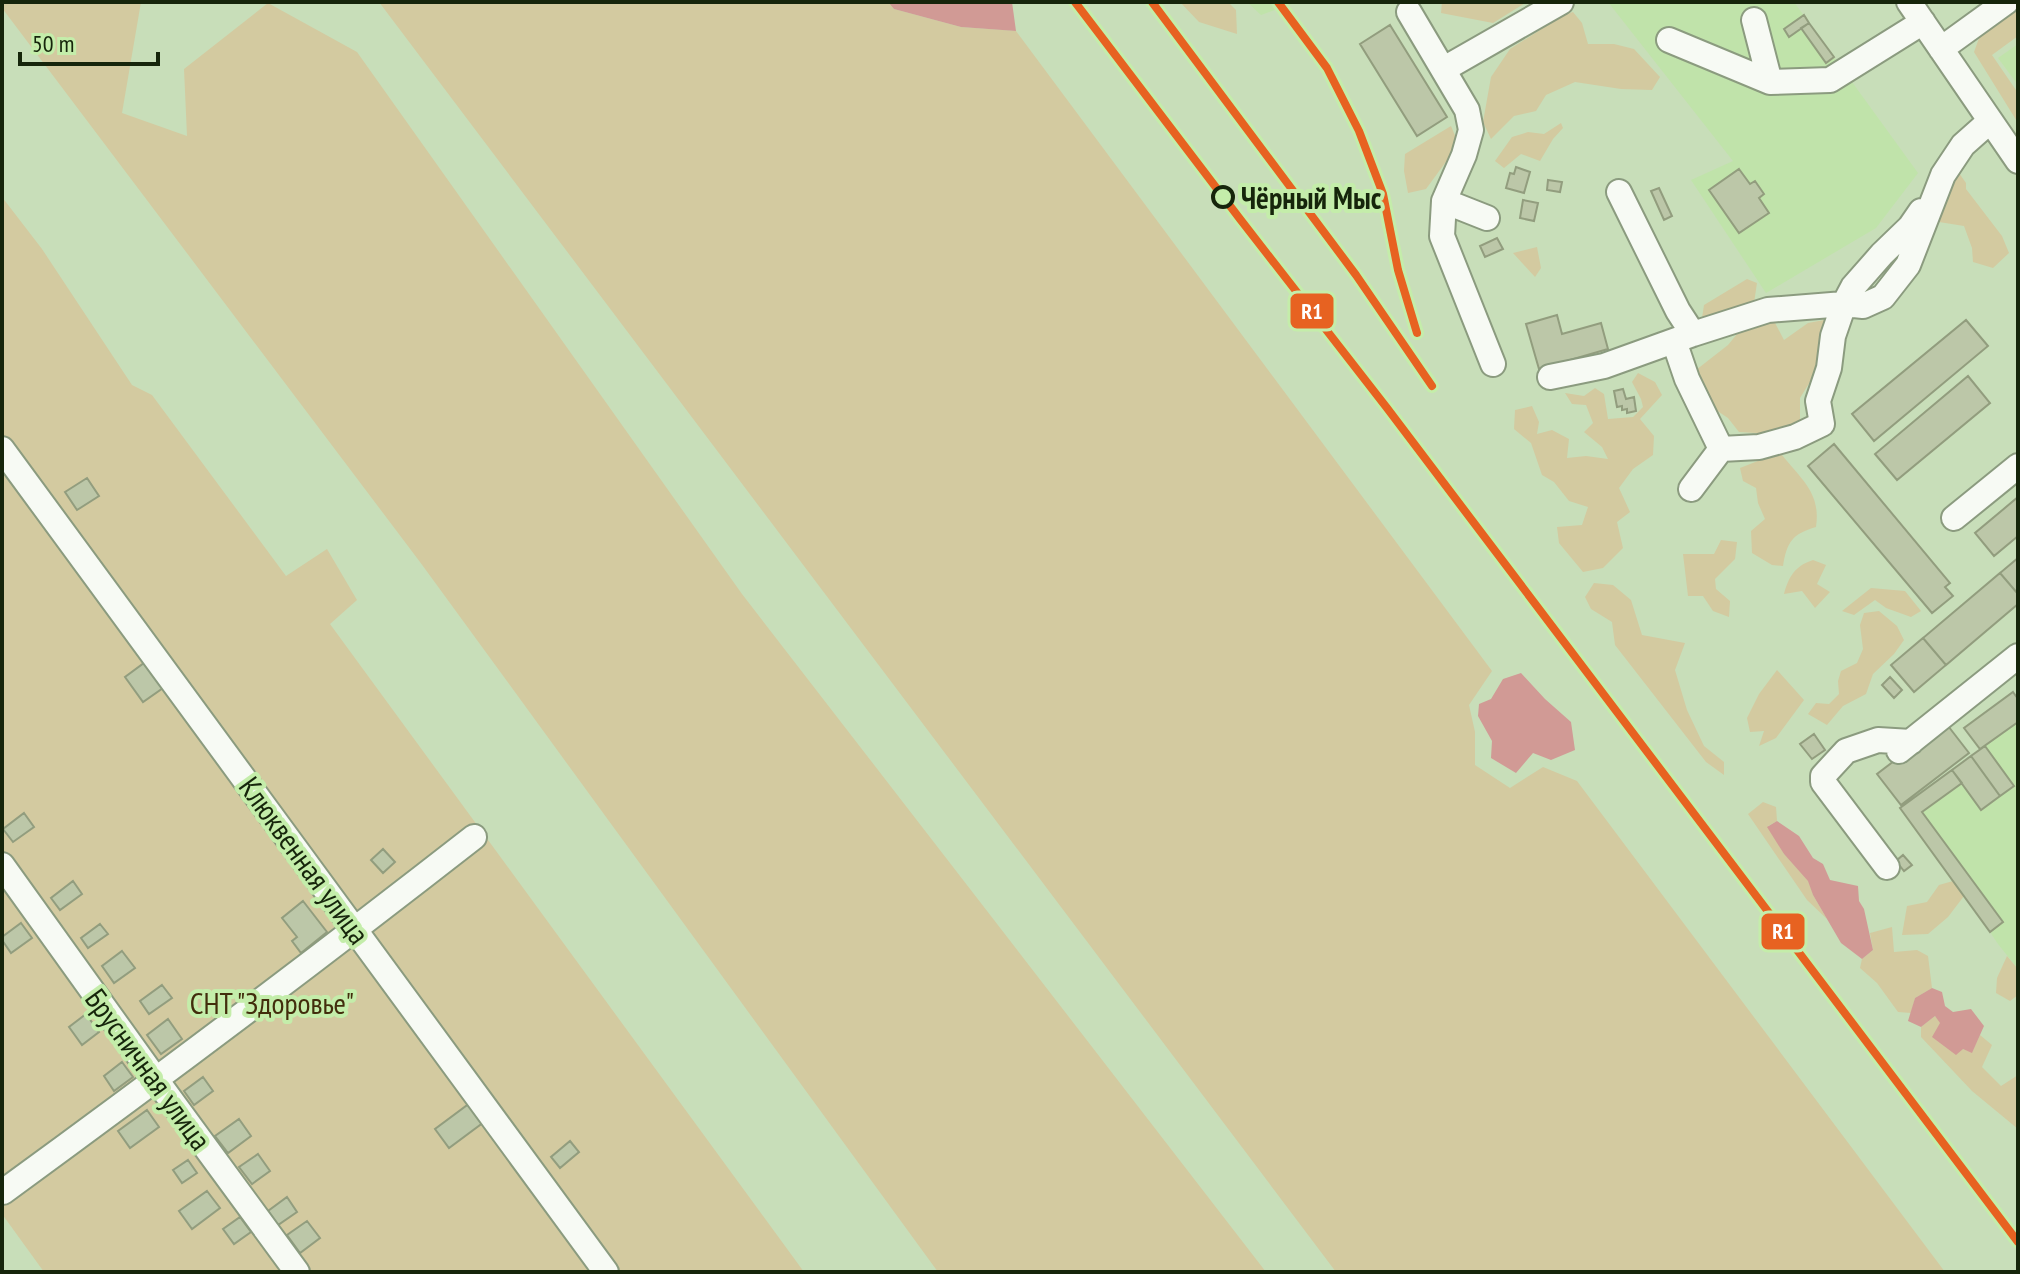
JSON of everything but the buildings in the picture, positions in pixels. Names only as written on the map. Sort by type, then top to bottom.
[{"type":"street","points":[[1444,69],[1561,2]]},
{"type":"street","points":[[1909,2],[2018,161]]},
{"type":"street","points":[[1941,49],[2006,2]]},
{"type":"street","points":[[1409,12],[1467,110],[1471,130],[1444,201],[1442,236],[1493,364]]},
{"type":"street","points":[[1754,20],[1770,82]]},
{"type":"street","points":[[1669,40],[1770,82],[1830,80],[1923,22]]},
{"type":"street","points":[[1721,449],[1759,447],[1795,437],[1822,424],[1818,401],[1829,368],[1833,336],[1853,287],[1910,227],[1963,145],[1990,121]]},
{"type":"street","points":[[1619,192],[1678,311],[1684,337],[1687,379],[1721,449]]},
{"type":"street","points":[[1444,201],[1487,218]]},
{"type":"street","points":[[1550,377],[1604,366],[1768,310],[1844,304]]},
{"type":"street","name":"Клюквенная улица","points":[[2,449],[606,1272]]},
{"type":"street","points":[[1691,489],[1721,449]]},
{"type":"street","points":[[1954,518],[2018,466]]},
{"type":"street","points":[[1887,867],[1823,782],[1823,776],[1846,751],[1878,740],[1902,748],[2018,656]]},
{"type":"street","points":[[3,1192],[157,1081],[474,837]]},
{"type":"street","name":"Брусничная улица","points":[[2,865],[297,1272]]},
{"type":"shaded area","points":[[888,2],[1012,2],[1016,31],[961,27],[894,9]]},
{"type":"shaded area","points":[[1247,2],[1297,2],[1261,15]]},
{"type":"shaded area","points":[[1608,2],[1794,2],[1918,173],[1876,228],[1766,293],[1691,180],[1733,161]]},
{"type":"shaded area","points":[[2018,44],[2018,85],[1998,58]]},
{"type":"shaded area","points":[[1521,673],[1571,722],[1575,750],[1551,760],[1533,753],[1516,773],[1491,758],[1492,741],[1478,716],[1479,704],[1491,699],[1503,679]]},
{"type":"shaded area","points":[[2018,722],[2018,969],[1900,808]]},
{"type":"shaded area","points":[[1777,821],[1799,836],[1813,858],[1823,864],[1830,880],[1858,886],[1859,901],[1864,909],[1873,950],[1862,959],[1841,943],[1808,881],[1784,854],[1767,827]]},
{"type":"shaded area","points":[[1932,988],[1942,992],[1945,1006],[1953,1012],[1971,1009],[1984,1026],[1972,1053],[1963,1049],[1956,1055],[1932,1037],[1940,1023],[1935,1016],[1921,1027],[1908,1021],[1915,998]]},
{"type":"green space","points":[[2,2],[141,2],[122,113],[187,136],[184,69],[268,3],[357,52],[742,594],[1266,1272],[938,1272],[420,562],[2,8]]},
{"type":"green space","points":[[379,2],[888,2],[894,9],[961,27],[1016,31],[1492,671],[1469,705],[1475,732],[1475,765],[1510,788],[1543,767],[1577,781],[1945,1272],[1336,1272]]},
{"type":"green space","points":[[1180,2],[1228,2],[1236,10],[1237,34],[1199,22]]},
{"type":"green space","points":[[1442,2],[1527,2],[1493,23],[1441,13]]},
{"type":"green space","points":[[2018,5],[2018,36],[1992,55],[2018,93],[2018,123],[1974,52],[1982,30]]},
{"type":"green space","points":[[1573,12],[1582,23],[1588,44],[1614,44],[1634,49],[1660,77],[1652,90],[1575,82],[1546,95],[1536,111],[1514,116],[1491,139],[1483,122],[1491,77],[1510,49],[1551,19]]},
{"type":"green space","points":[[1561,123],[1563,128],[1540,161],[1521,154],[1504,168],[1495,161],[1512,137],[1528,132],[1544,134]]},
{"type":"green space","points":[[1451,126],[1456,138],[1448,159],[1426,189],[1408,193],[1405,154]]},
{"type":"green space","points":[[1959,173],[1966,183],[1966,189],[2002,236],[2009,253],[1993,268],[1973,262],[1972,248],[1964,226],[1939,222],[1948,190]]},
{"type":"green space","name":"СНТ \"Здоровье\"","points":[[2,197],[42,249],[132,385],[152,395],[286,576],[327,549],[357,600],[330,624],[804,1272],[44,1272],[2,1214]]},
{"type":"green space","points":[[1537,247],[1541,268],[1535,277],[1513,253]]},
{"type":"green space","points":[[1747,279],[1757,283],[1754,303],[1715,319],[1702,318],[1704,305]]},
{"type":"green space","points":[[1824,320],[1821,364],[1800,398],[1800,421],[1774,434],[1739,432],[1728,418],[1713,408],[1696,370],[1728,345],[1742,328],[1774,321],[1784,340],[1808,323]]},
{"type":"green space","points":[[1638,373],[1655,382],[1662,395],[1640,419],[1654,436],[1653,455],[1633,469],[1619,488],[1630,512],[1617,522],[1623,548],[1603,568],[1583,572],[1559,543],[1557,527],[1582,525],[1588,507],[1569,501],[1554,482],[1542,475],[1531,443],[1514,429],[1515,410],[1532,406],[1539,422],[1537,434],[1552,430],[1569,439],[1567,458],[1586,456],[1608,459],[1602,447],[1584,432],[1593,423],[1586,405],[1572,404],[1565,393],[1584,396],[1595,388],[1604,394],[1608,419],[1633,417],[1643,407],[1632,382]]},
{"type":"green space","points":[[1782,455],[1813,496],[1817,515],[1816,527],[1792,540],[1783,566],[1772,565],[1752,553],[1751,531],[1765,519],[1756,488],[1743,481],[1740,468]]},
{"type":"green space","points":[[1721,540],[1737,542],[1735,559],[1715,579],[1716,589],[1730,601],[1729,617],[1713,611],[1703,596],[1688,596],[1683,554],[1714,554]]},
{"type":"green space","points":[[1813,560],[1826,565],[1817,584],[1830,592],[1815,608],[1802,591],[1784,594],[1794,572]]},
{"type":"green space","points":[[1594,583],[1613,585],[1631,600],[1642,635],[1685,643],[1675,670],[1687,710],[1704,746],[1724,762],[1724,775],[1706,762],[1615,645],[1612,622],[1591,609],[1585,597]]},
{"type":"green space","points":[[1871,588],[1905,591],[1921,611],[1911,617],[1886,608],[1875,600],[1854,615],[1842,611]]},
{"type":"green space","points":[[1879,611],[1897,626],[1904,640],[1873,674],[1866,694],[1843,706],[1827,725],[1808,714],[1816,703],[1829,704],[1839,694],[1841,671],[1857,663],[1863,649],[1860,625],[1864,613]]},
{"type":"green space","points":[[1777,670],[1804,700],[1776,738],[1759,746],[1764,731],[1750,732],[1747,718],[1759,694]]},
{"type":"green space","points":[[1763,802],[1776,807],[1777,821],[1768,826],[1784,854],[1809,881],[1827,919],[1807,900],[1748,814]]},
{"type":"green space","points":[[1953,881],[1964,896],[1948,917],[1928,934],[1902,935],[1907,906],[1927,902],[1939,885]]},
{"type":"green space","points":[[1892,927],[1894,952],[1917,950],[1928,956],[1932,988],[1915,998],[1911,1013],[1898,1012],[1877,983],[1860,968],[1862,959],[1873,950],[1870,933]]},
{"type":"green space","points":[[2007,956],[2018,969],[2018,995],[2010,1001],[1996,993],[1997,978]]},
{"type":"green space","points":[[1935,1016],[1963,1049],[1972,1052],[1980,1035],[1992,1045],[1982,1067],[2001,1086],[2018,1075],[2018,1129],[1972,1091],[1921,1037],[1921,1027]]},
{"type":"transit line","name":"R1","points":[[1075,2],[1387,408],[2018,1242]]},
{"type":"transit line","name":"R1","points":[[1152,2],[1356,275],[1432,386]]},
{"type":"transit line","name":"R1","points":[[1278,2],[1327,68],[1359,131],[1383,194],[1398,270],[1417,333]]},
{"type":"place","name":"Чёрный Мыс","points":[[1223,197]]}]
